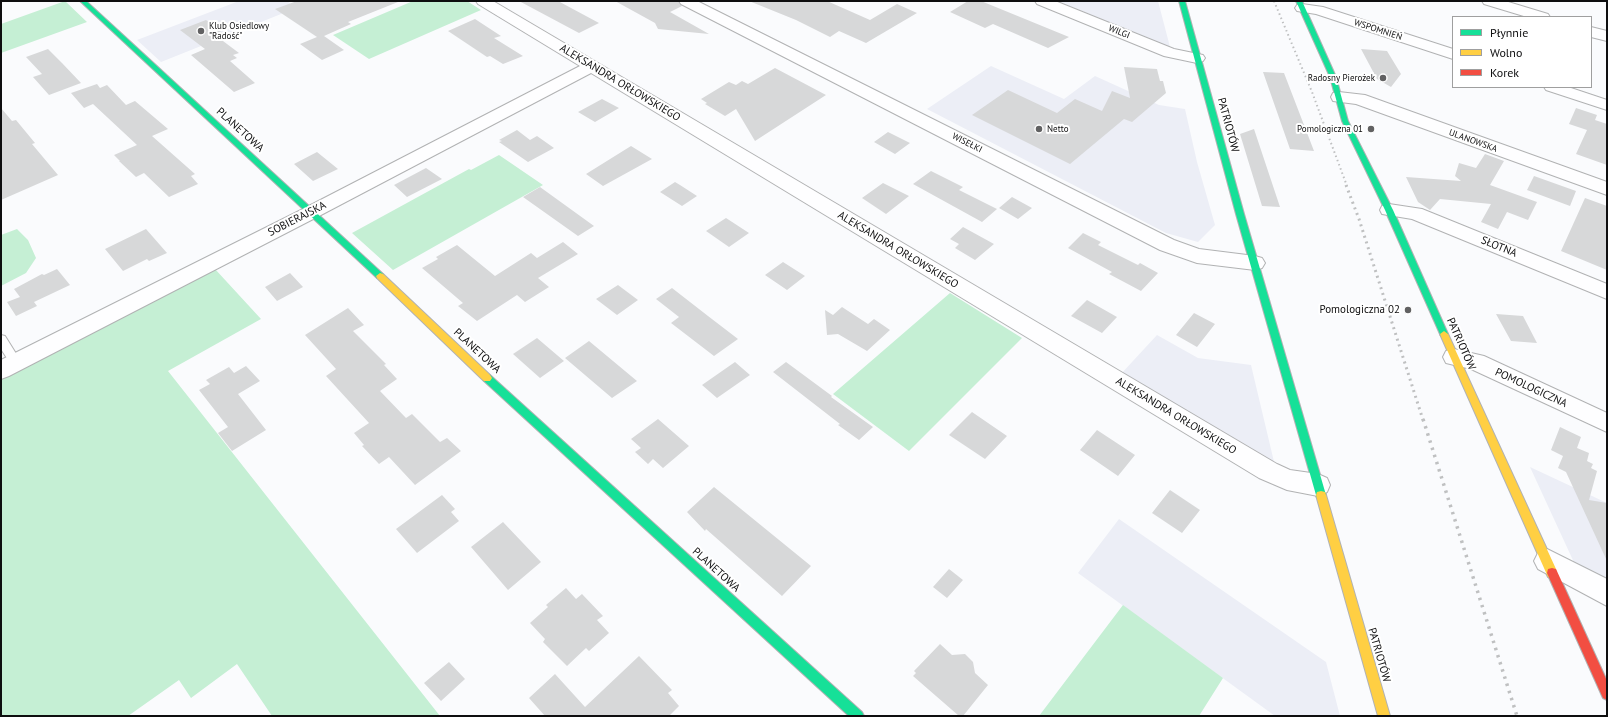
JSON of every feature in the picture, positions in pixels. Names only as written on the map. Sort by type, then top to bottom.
[{"type":"main road","name":"PLANETOWA","points":[[83,1],[312,212],[497,387],[858,716]]},
{"type":"main road","name":"PATRIOTÓW","points":[[1182,1],[1240,214],[1384,716]]},
{"type":"main road","name":"PATRIOTÓW","points":[[1301,4],[1333,77],[1346,121],[1389,210],[1607,694]]},
{"type":"street","name":"ALEKSANDRA ORŁOWSKIEGO","points":[[483,1],[1268,471],[1288,480],[1318,484]]},
{"type":"street","name":"WISEŁKI","points":[[686,1],[1184,252],[1211,259],[1255,263]]},
{"type":"street","name":"WILGI","points":[[1042,1],[1170,53],[1197,58]]},
{"type":"street","points":[[1489,1],[1540,16]]},
{"type":"street","name":"WSPOMNIEŃ","points":[[1301,4],[1452,54]]},
{"type":"street","points":[[1592,32],[1607,36]]},
{"type":"street","name":"SOBIERAJSKA","points":[[8,366],[312,212],[592,66]]},
{"type":"street","points":[[1555,88],[1607,105]]},
{"type":"street","name":"ULANOWSKA","points":[[1339,97],[1360,99],[1607,189]]},
{"type":"street","name":"SŁOTNA","points":[[1389,210],[1415,213],[1607,292]]},
{"type":"street","name":"POMOLOGICZNA","points":[[1454,357],[1476,362],[1607,423]]},
{"type":"street","points":[[1547,561],[1607,593]]},
{"type":"lane","points":[[1,339],[8,366]]},
{"type":"shaded area","points":[[239,1],[287,1],[296,8],[161,62],[137,40]]},
{"type":"shaded area","points":[[1057,1],[1158,1],[1170,47]]},
{"type":"shaded area","points":[[991,66],[1064,99],[1095,76],[1159,105],[1185,109],[1197,162],[1215,225],[1198,242],[1166,233],[927,109]]},
{"type":"shaded area","points":[[1157,335],[1198,358],[1251,365],[1275,466],[1120,375]]},
{"type":"shaded area","points":[[1530,467],[1607,503],[1607,585],[1577,569]]},
{"type":"shaded area","points":[[1119,519],[1326,662],[1340,716],[1275,716],[1078,573]]},
{"type":"green space","points":[[65,1],[87,22],[1,53],[1,24]]},
{"type":"green space","points":[[413,1],[467,1],[481,10],[369,59],[333,35]]},
{"type":"green space","points":[[499,155],[543,185],[393,270],[352,233],[469,169],[471,170]]},
{"type":"green space","points":[[17,229],[28,240],[36,258],[26,273],[1,286],[1,235]]},
{"type":"green space","points":[[215,269],[261,319],[168,371],[440,716],[272,716],[237,664],[191,698],[179,680],[128,716],[1,716],[1,378]]},
{"type":"green space","points":[[950,293],[1022,338],[909,451],[833,394]]},
{"type":"green space","points":[[1123,605],[1223,678],[1199,716],[1039,716]]},
{"type":"building","points":[[297,1],[398,2],[348,22],[351,24],[324,36],[344,50],[322,60],[300,44],[317,37],[275,9]]},
{"type":"building","points":[[519,1],[558,1],[599,23],[579,33]]},
{"type":"building","points":[[615,1],[678,1],[682,6],[670,12],[709,34],[658,29],[655,23]]},
{"type":"building","points":[[749,1],[827,1],[870,20],[897,4],[917,13],[866,43],[839,31],[830,37],[796,20]]},
{"type":"building","points":[[968,1],[981,1],[1069,37],[1048,48],[993,24],[985,28],[950,12]]},
{"type":"building","points":[[475,19],[501,36],[494,38],[523,56],[503,64],[490,56],[487,57],[448,31]]},
{"type":"building","points":[[206,20],[226,36],[219,38],[239,53],[233,55],[237,58],[230,61],[255,83],[234,92],[191,55],[205,49],[180,30]]},
{"type":"building","points":[[48,49],[81,83],[49,95],[33,77],[42,74],[26,57]]},
{"type":"building","points":[[1361,49],[1387,51],[1401,74],[1391,87],[1377,79]]},
{"type":"building","points":[[1124,67],[1157,69],[1160,81],[1163,81],[1166,93],[1132,122],[1124,119],[1070,164],[972,115],[1008,90],[1057,113],[1075,99],[1102,111],[1112,91],[1130,98]]},
{"type":"building","points":[[775,68],[826,95],[755,141],[736,109],[725,116],[705,104],[707,103],[701,99],[729,82],[736,85],[742,81],[748,84]]},
{"type":"building","points":[[1263,72],[1284,73],[1314,151],[1290,149]]},
{"type":"building","points":[[97,84],[100,88],[107,85],[126,105],[135,101],[168,129],[152,136],[195,174],[191,176],[198,184],[169,197],[144,173],[136,177],[119,161],[114,155],[137,145],[93,104],[84,108],[71,93]]},
{"type":"building","points":[[602,99],[619,108],[595,122],[578,112]]},
{"type":"building","points":[[1,108],[12,121],[16,120],[35,143],[32,144],[58,175],[1,200]]},
{"type":"building","points":[[1576,108],[1597,115],[1595,120],[1607,124],[1607,165],[1576,154],[1587,130],[1569,124]]},
{"type":"building","points":[[1254,129],[1280,207],[1262,206],[1240,134]]},
{"type":"building","points":[[517,130],[530,140],[537,136],[554,148],[528,162],[499,142],[502,141],[499,140]]},
{"type":"building","points":[[888,132],[910,143],[895,154],[874,142]]},
{"type":"building","points":[[631,146],[652,159],[603,186],[586,174]]},
{"type":"building","points":[[317,152],[338,169],[313,181],[294,164]]},
{"type":"building","points":[[1485,154],[1504,161],[1490,185],[1537,202],[1528,220],[1507,212],[1498,229],[1481,222],[1491,204],[1440,199],[1430,210],[1418,202],[1406,177],[1461,181],[1455,176],[1459,163],[1476,168]]},
{"type":"building","points":[[426,168],[442,179],[407,197],[394,185]]},
{"type":"building","points":[[931,171],[963,187],[959,190],[997,209],[982,222],[913,184]]},
{"type":"building","points":[[1534,176],[1576,191],[1570,206],[1527,190]]},
{"type":"building","points":[[675,182],[697,196],[682,206],[660,192]]},
{"type":"building","points":[[883,183],[909,196],[886,214],[862,198]]},
{"type":"building","points":[[540,187],[594,226],[578,236],[523,197]]},
{"type":"building","points":[[1012,197],[1032,208],[1018,219],[999,208]]},
{"type":"building","points":[[1585,198],[1607,206],[1607,270],[1561,251]]},
{"type":"building","points":[[726,218],[749,233],[729,247],[706,231]]},
{"type":"building","points":[[963,227],[994,244],[975,260],[955,248],[959,244],[950,239]]},
{"type":"building","points":[[146,229],[167,253],[149,261],[147,259],[123,271],[105,249]]},
{"type":"building","points":[[1083,233],[1101,242],[1098,245],[1138,265],[1140,263],[1158,273],[1141,291],[1109,274],[1112,272],[1068,248]]},
{"type":"building","points":[[563,242],[578,254],[538,278],[549,287],[525,302],[517,295],[477,321],[458,306],[463,303],[422,268],[438,259],[436,257],[457,245],[495,276],[531,253],[537,258]]},
{"type":"building","points":[[783,262],[805,276],[787,290],[765,275]]},
{"type":"building","points":[[57,269],[70,285],[34,302],[37,306],[16,316],[7,302],[20,297],[14,289],[42,274],[44,275]]},
{"type":"building","points":[[290,273],[303,287],[277,301],[265,287]]},
{"type":"building","points":[[618,285],[638,300],[617,315],[596,299]]},
{"type":"building","points":[[672,288],[738,339],[714,356],[671,323],[679,317],[656,299]]},
{"type":"building","points":[[1087,300],[1117,317],[1102,333],[1071,316]]},
{"type":"building","points":[[842,307],[868,324],[874,319],[890,330],[867,351],[838,334],[827,335],[825,310],[833,315]]},
{"type":"building","points":[[348,308],[364,325],[353,331],[386,364],[384,365],[397,379],[380,391],[406,418],[412,414],[440,442],[447,438],[461,451],[415,485],[389,457],[379,464],[362,446],[364,445],[354,433],[369,423],[326,376],[336,369],[305,335]]},
{"type":"building","points":[[1194,313],[1215,324],[1197,347],[1176,335]]},
{"type":"building","points":[[1496,314],[1523,316],[1537,343],[1511,341]]},
{"type":"building","points":[[537,338],[564,361],[540,378],[513,354]]},
{"type":"building","points":[[589,341],[637,381],[612,398],[565,358]]},
{"type":"building","points":[[735,362],[750,375],[717,398],[702,385]]},
{"type":"building","points":[[786,362],[873,427],[859,440],[838,425],[840,424],[773,372]]},
{"type":"building","points":[[246,366],[260,381],[238,394],[266,430],[232,451],[218,433],[228,427],[199,390],[210,384],[206,380],[229,367],[234,373]]},
{"type":"building","points":[[972,412],[1007,436],[985,459],[949,435]]},
{"type":"building","points":[[658,419],[689,446],[663,468],[653,459],[648,464],[635,452],[641,448],[631,439]]},
{"type":"building","points":[[1560,427],[1581,437],[1577,448],[1589,453],[1587,461],[1593,464],[1591,468],[1597,471],[1589,500],[1607,503],[1607,561],[1566,472],[1558,468],[1563,456],[1551,450]]},
{"type":"building","points":[[1097,430],[1135,455],[1118,476],[1080,450]]},
{"type":"building","points":[[714,487],[811,566],[782,596],[706,529],[705,531],[687,512]]},
{"type":"building","points":[[1170,490],[1200,510],[1182,533],[1152,513]]},
{"type":"building","points":[[442,495],[455,509],[451,512],[459,521],[417,553],[396,529]]},
{"type":"building","points":[[503,522],[541,562],[508,590],[471,547]]},
{"type":"building","points":[[949,569],[963,580],[947,598],[933,587]]},
{"type":"building","points":[[566,588],[576,599],[582,594],[603,616],[597,620],[609,633],[589,651],[586,648],[567,666],[543,642],[545,639],[530,623],[548,607],[546,605]]},
{"type":"building","points":[[940,644],[952,655],[965,654],[973,662],[975,673],[988,685],[963,716],[959,716],[913,676],[916,673],[914,671]]},
{"type":"building","points":[[639,656],[672,690],[668,693],[679,706],[669,716],[545,716],[529,698],[555,674],[585,707]]},
{"type":"building","points":[[449,662],[465,679],[441,701],[424,683]]},
{"type":"railway","points":[[1274,1],[1312,92],[1347,186]]},
{"type":"railway","points":[[1346,185],[1359,219],[1423,420]]},
{"type":"railway","points":[[1423,419],[1517,716]]},
{"type":"traffic: fast","points":[[83,1],[380,276]]},
{"type":"traffic: fast","points":[[1182,1],[1240,214],[1321,495]]},
{"type":"traffic: fast","points":[[1299,1],[1333,77],[1345,121],[1389,210],[1444,334]]},
{"type":"traffic: fast","points":[[487,378],[858,716]]},
{"type":"traffic: slow","points":[[380,276],[487,378]]},
{"type":"traffic: slow","points":[[1444,334],[1552,573]]},
{"type":"traffic: slow","points":[[1321,495],[1384,716]]},
{"type":"traffic: jam","points":[[1552,573],[1607,694]]},
{"type":"place","name":"Klub Osiedlowy \"Radość\"","points":[[201,31]]},
{"type":"place","name":"Radosny Pierożek","points":[[1383,78]]},
{"type":"place","name":"Netto","points":[[1039,129]]},
{"type":"place","name":"Pomologiczna 01","points":[[1371,129]]},
{"type":"place","name":"Pomologiczna 02","points":[[1408,310]]}]
